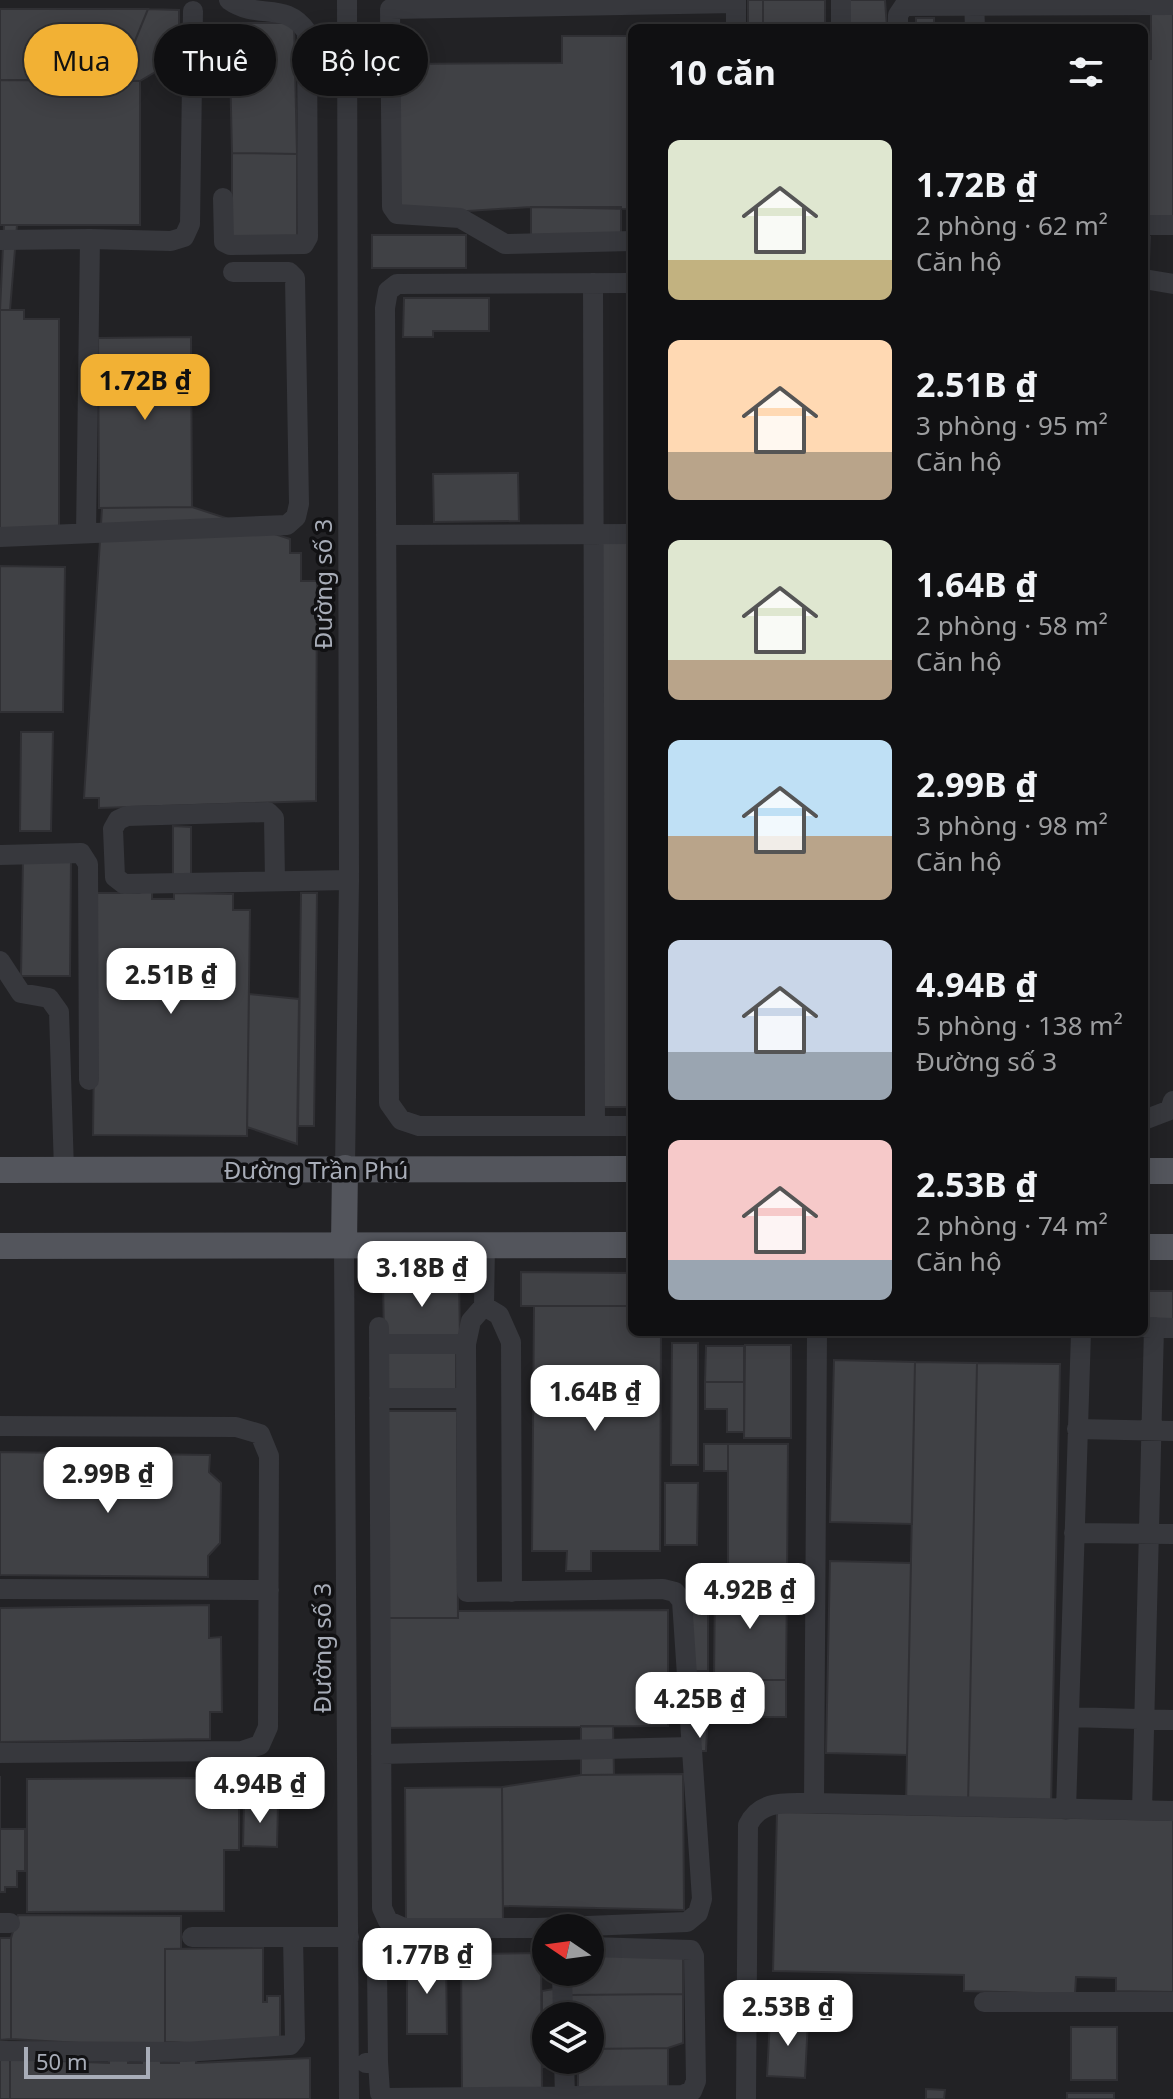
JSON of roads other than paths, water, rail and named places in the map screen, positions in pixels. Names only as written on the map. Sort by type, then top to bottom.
[{"type":"main road","points":[[344,1245],[345,1168]]},
{"type":"main road","name":"Đường Trần Phú","points":[[0,1170],[628,1169]]},
{"type":"main road","points":[[1148,1171],[1173,1171]]},
{"type":"main road","points":[[0,1246],[628,1245]]},
{"type":"main road","points":[[1148,1247],[1173,1247]]},
{"type":"street","points":[[223,198],[224,242],[230,245],[304,244],[308,237],[307,32],[298,12],[282,3],[238,5],[229,0]]},
{"type":"street","name":"Đường số 3","points":[[345,1168],[349,880],[347,0]]},
{"type":"street","points":[[841,0],[841,24]]},
{"type":"street","points":[[628,241],[505,244],[460,218],[397,214],[392,207],[390,9],[502,4],[736,2],[736,24]]},
{"type":"street","points":[[898,24],[898,15],[904,6],[974,3],[1173,5]]},
{"type":"street","points":[[974,3],[975,24]]},
{"type":"street","points":[[0,240],[171,241],[184,237],[190,224],[193,11]]},
{"type":"street","points":[[1148,225],[1173,225]]},
{"type":"street","points":[[86,534],[90,239]]},
{"type":"street","points":[[0,537],[287,525],[296,517],[299,504],[295,278],[289,272],[233,272]]},
{"type":"street","points":[[1148,280],[1173,284]]},
{"type":"street","points":[[593,283],[595,1126]]},
{"type":"street","points":[[628,283],[397,284],[388,291],[386,535],[389,1103],[401,1120],[419,1126],[628,1126]]},
{"type":"street","points":[[386,535],[628,534]]},
{"type":"street","points":[[275,881],[274,818],[268,812],[127,816],[118,820],[113,829],[115,877],[118,882],[275,881],[349,880]]},
{"type":"street","points":[[0,855],[68,851],[81,853],[88,864],[89,1080]]},
{"type":"street","points":[[0,961],[21,993],[49,998],[59,1012],[64,1170]]},
{"type":"street","points":[[1148,1118],[1170,1110],[1173,1101]]},
{"type":"street","name":"Đường số 3","points":[[344,1245],[349,2099]]},
{"type":"street","points":[[466,1344],[379,1335],[382,1908],[388,1921],[404,1928],[537,1928],[687,1922],[698,1913],[702,1899],[682,1601],[675,1592],[663,1589],[467,1592],[466,1344],[471,1321],[484,1306],[485,1245]]},
{"type":"street","points":[[484,1306],[499,1315],[511,1342],[512,1592]]},
{"type":"street","points":[[1142,1811],[1151,1431],[1157,1327]]},
{"type":"street","points":[[814,1803],[817,1336]]},
{"type":"street","points":[[1066,1810],[1081,1336]]},
{"type":"street","points":[[379,1398],[466,1398]]},
{"type":"street","points":[[0,1426],[236,1427],[260,1434],[269,1456],[268,1727],[260,1745],[242,1751],[0,1753]]},
{"type":"street","points":[[1077,1429],[1173,1431]]},
{"type":"street","points":[[1074,1533],[1173,1534]]},
{"type":"street","points":[[0,1589],[269,1590]]},
{"type":"street","points":[[1069,1717],[1173,1720]]},
{"type":"street","points":[[381,1754],[691,1747]]},
{"type":"street","points":[[746,2099],[748,1825],[754,1813],[768,1805],[814,1803],[1173,1811]]},
{"type":"street","points":[[192,1937],[349,1937]]},
{"type":"street","points":[[0,2051],[185,2052],[290,2045],[295,2039],[293,1937]]},
{"type":"street","points":[[456,1953],[382,1957],[377,1965],[378,2062],[380,2093],[385,2098],[683,2095],[692,2091],[696,2081],[694,1956],[691,1950],[604,1947]]},
{"type":"street","points":[[984,2002],[1173,2002]]},
{"type":"street","points":[[349,2065],[378,2062]]},
{"type":"street","points":[[564,2074],[565,2096]]}]
